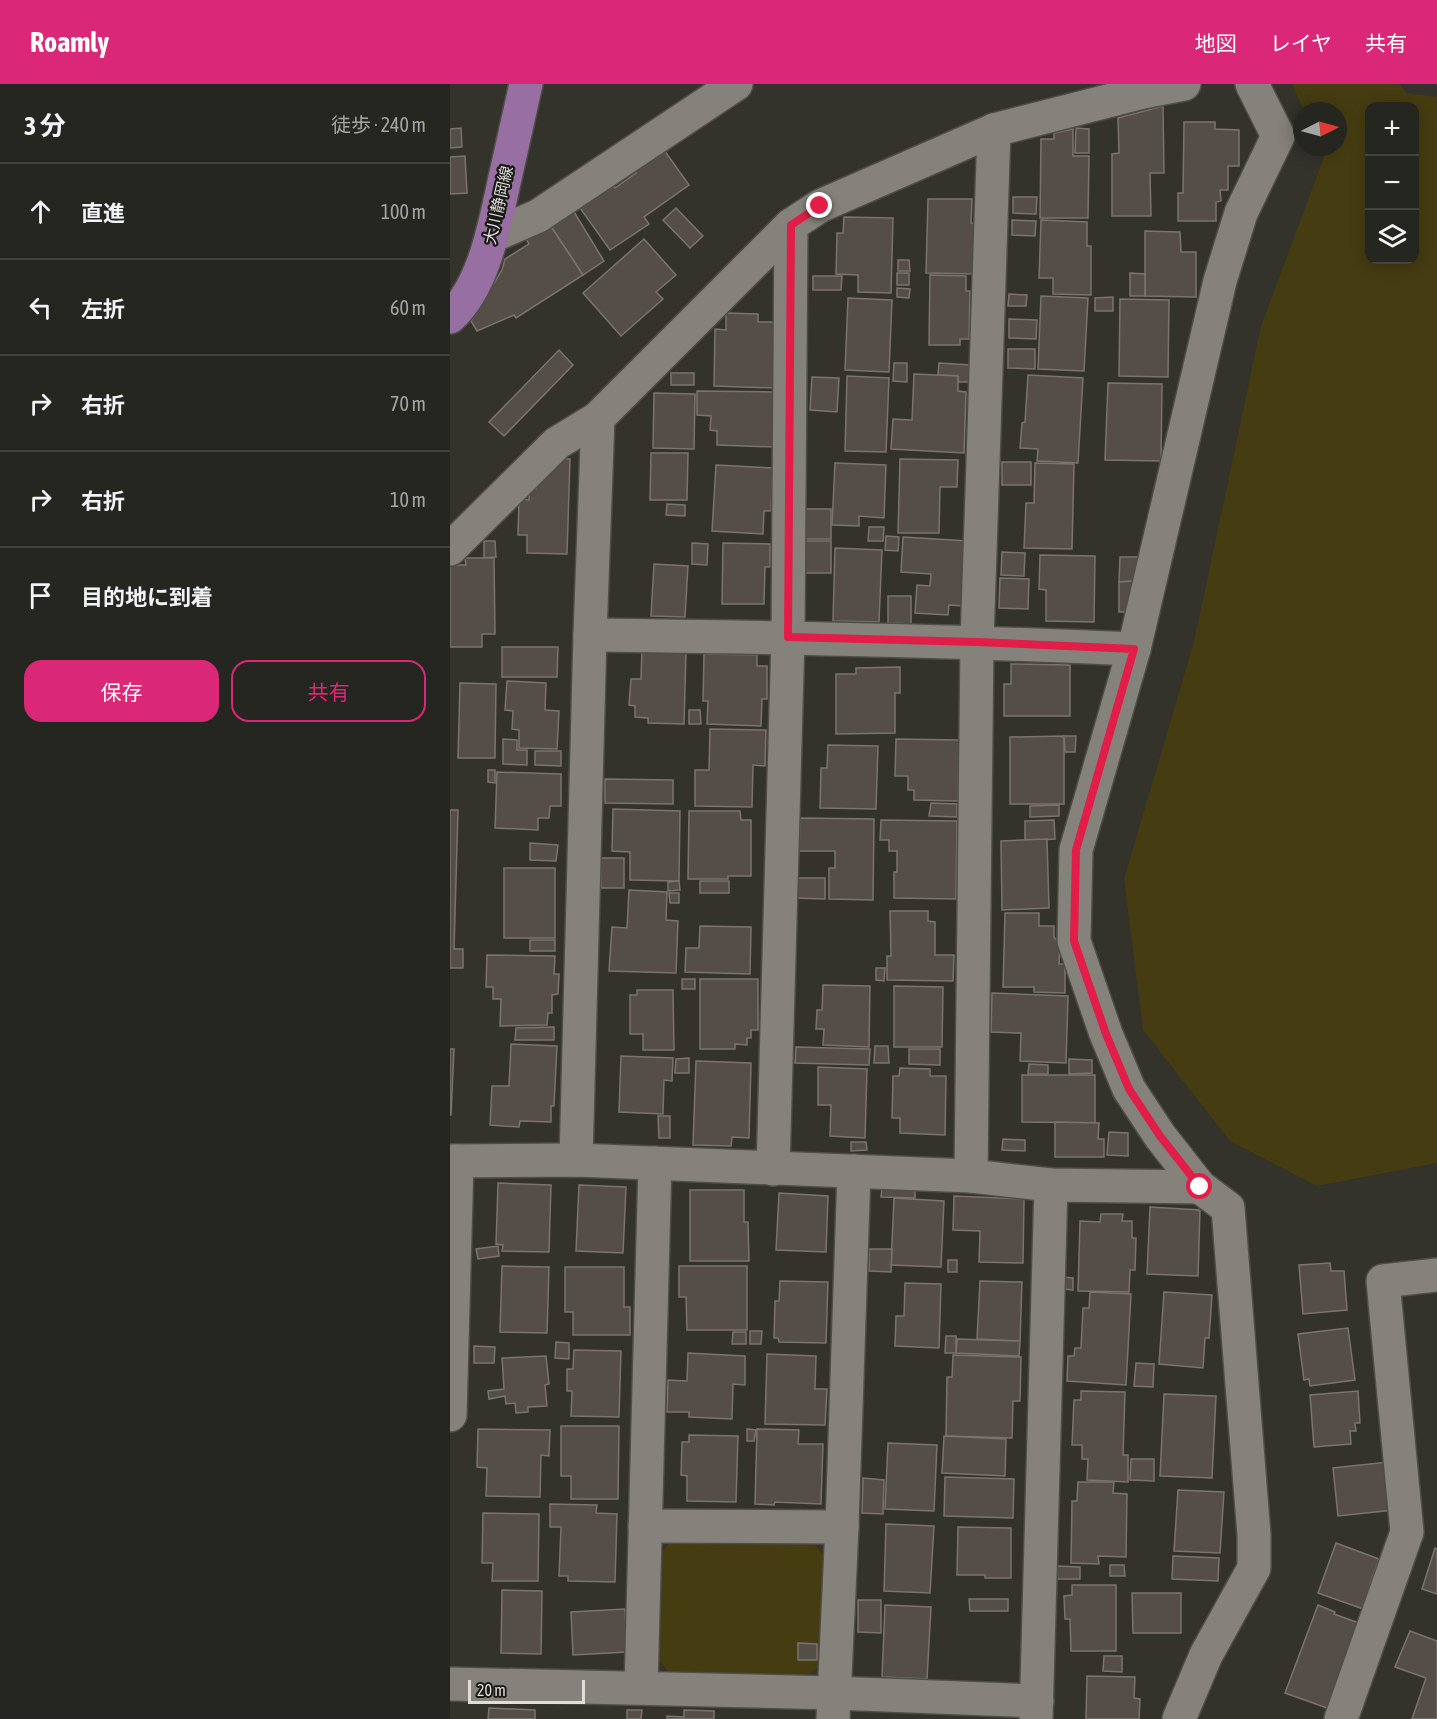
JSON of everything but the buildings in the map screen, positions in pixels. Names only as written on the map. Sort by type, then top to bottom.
[{"type":"main road","name":"大川静岡線","points":[[450,317],[460,308],[480,273],[492,236],[526,84]]},
{"type":"street","points":[[492,236],[538,216],[736,84]]},
{"type":"street","points":[[450,549],[558,442],[598,418],[791,225],[820,206],[994,130],[1143,92],[1184,84]]},
{"type":"street","points":[[1179,1719],[1206,1655],[1254,1568],[1254,1535],[1228,1208],[1200,1187],[1160,1136],[1129,1089],[1106,1034],[1074,941],[1076,850],[1134,649],[1220,281],[1241,213],[1278,136],[1252,84]]},
{"type":"street","points":[[970,1176],[977,642],[994,130]]},
{"type":"street","points":[[773,1169],[788,637],[791,225]]},
{"type":"street","points":[[576,1160],[598,418]]},
{"type":"street","points":[[590,635],[788,637],[1134,649]]},
{"type":"street","points":[[450,1415],[453,1161],[576,1160],[970,1176],[1051,1185],[1200,1187]]},
{"type":"street","points":[[641,1687],[655,1163]]},
{"type":"street","points":[[834,1706],[855,1171]]},
{"type":"street","points":[[450,1684],[641,1687],[834,1706],[1036,1710],[1051,1185]]},
{"type":"street","points":[[1341,1719],[1407,1532],[1383,1281],[1437,1275]]},
{"type":"street","points":[[645,1526],[842,1527]]},
{"type":"shaded area","points":[[1292,84],[1399,84],[1407,93],[1437,97],[1437,1163],[1317,1186],[1230,1141],[1143,1030],[1124,879],[1194,642],[1261,326],[1324,157],[1347,156],[1347,102],[1300,102]]},
{"type":"shaded area","points":[[673,1539],[813,1541],[823,1555],[820,1666],[806,1677],[670,1674],[656,1657],[659,1555]]},
{"type":"route","points":[[820,206],[791,225],[788,637],[1134,649],[1076,850],[1074,941],[1106,1034],[1129,1089],[1160,1136],[1200,1187]]}]
